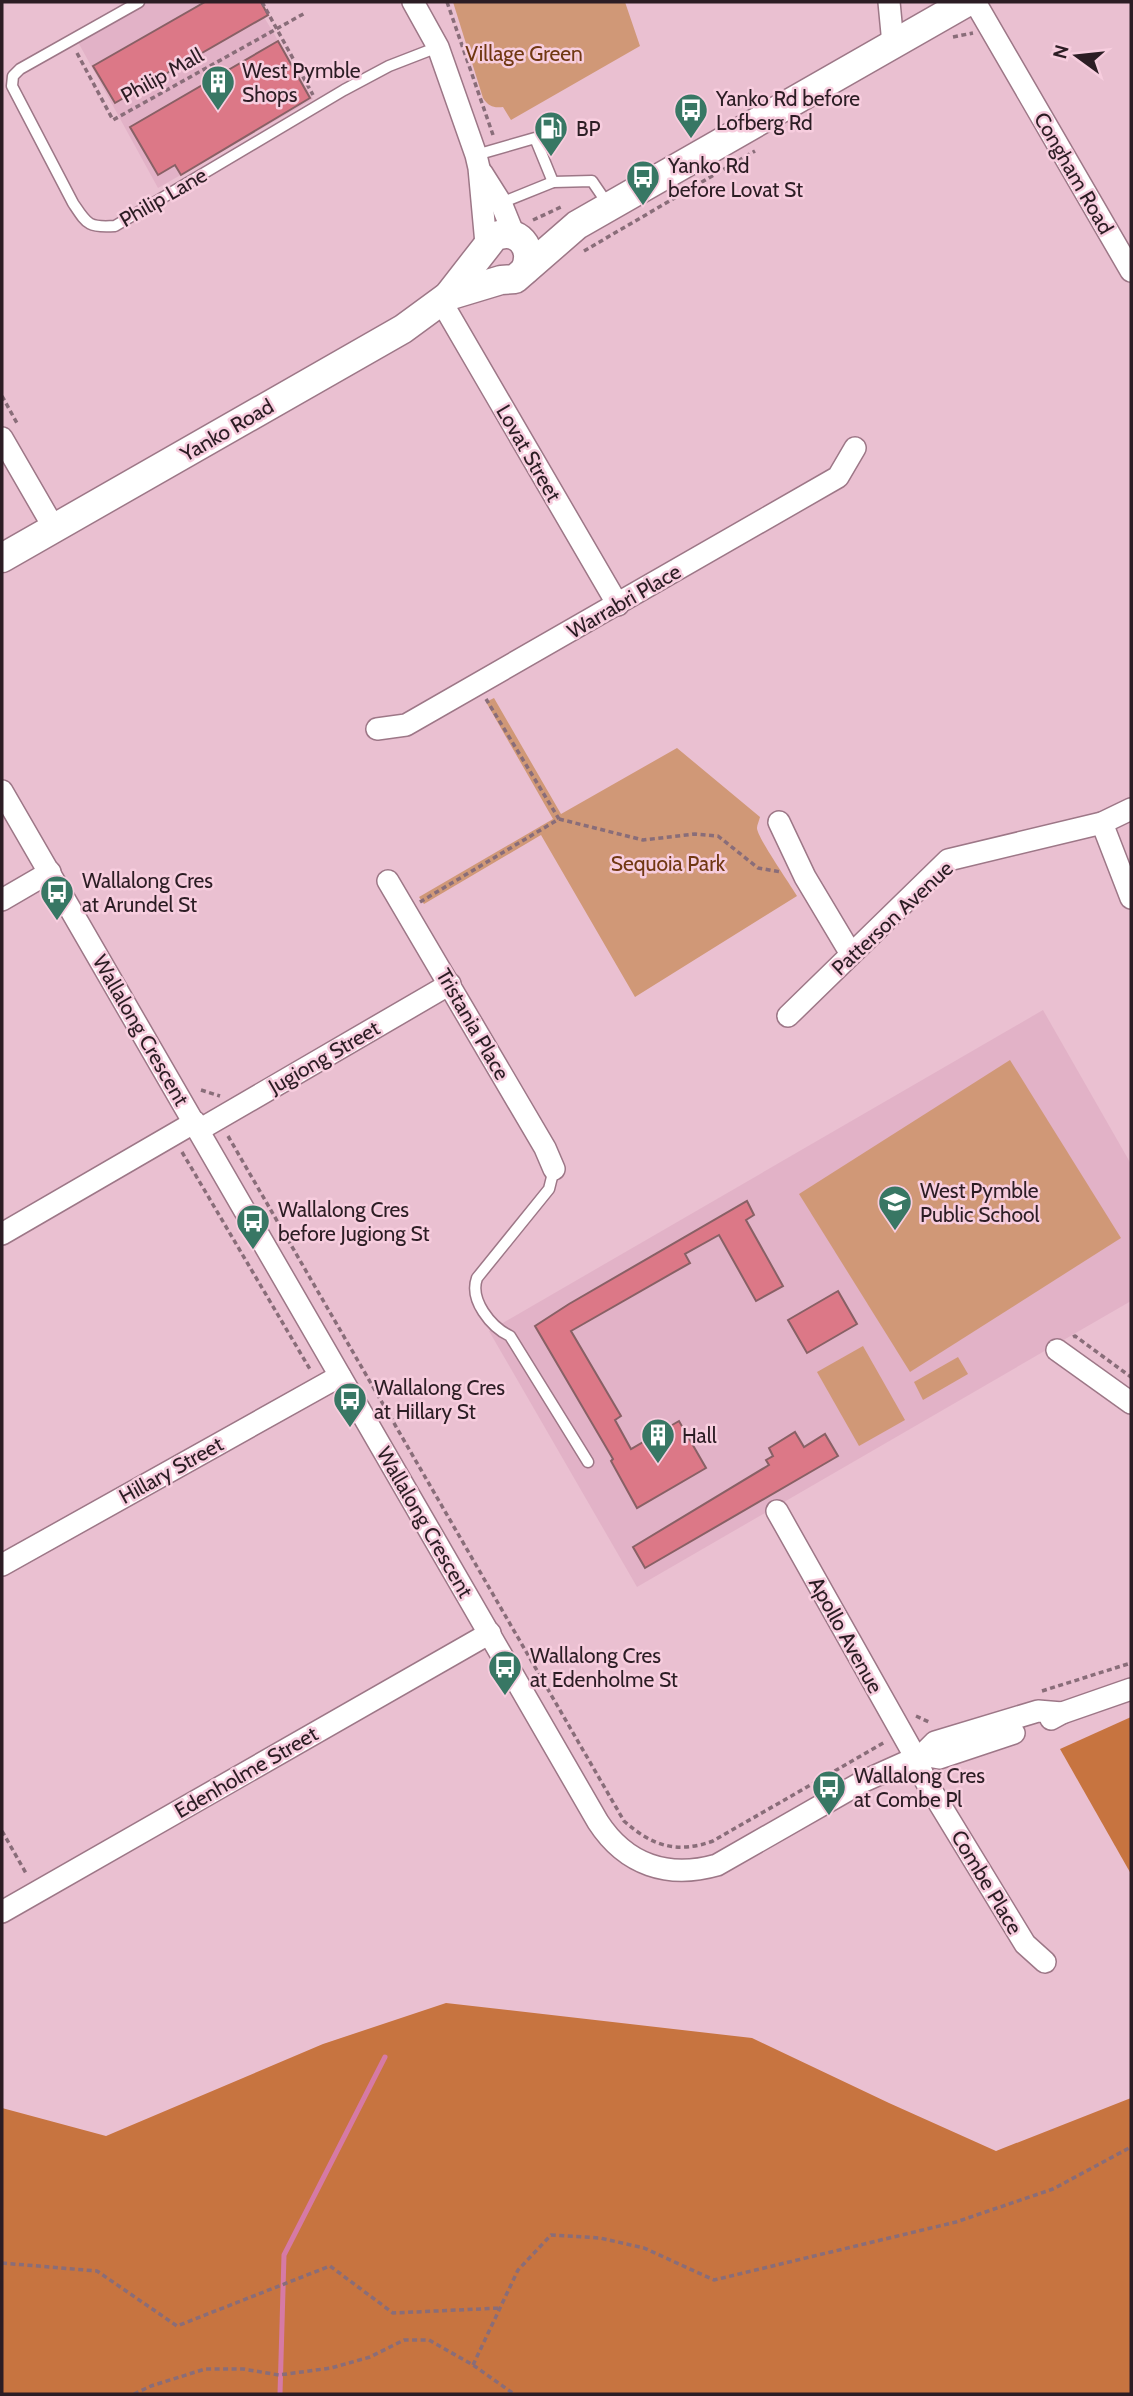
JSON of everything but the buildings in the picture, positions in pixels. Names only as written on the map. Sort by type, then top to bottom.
[{"type":"main road","name":"Yanko Road","points":[[2,558],[403,329],[444,299],[498,234],[516,236],[571,215],[609,206],[967,2]]},
{"type":"main road","name":"Yanko Road","points":[[444,299],[513,275],[571,215]]},
{"type":"main road","points":[[485,247],[482,258],[486,271],[513,275],[529,262],[529,252],[516,236]]},
{"type":"street","points":[[413,2],[438,47]]},
{"type":"street","points":[[430,2],[438,47],[477,162],[485,247]]},
{"type":"street","points":[[889,2],[893,44]]},
{"type":"street","name":"Congham Road","points":[[975,2],[1131,271]]},
{"type":"street","points":[[477,162],[508,200],[516,236]]},
{"type":"street","name":"Lovat Street","points":[[444,299],[618,605]]},
{"type":"street","points":[[2,438],[54,528]]},
{"type":"street","name":"Warrabri Place","points":[[377,729],[405,725],[838,477],[855,448]]},
{"type":"street","name":"Wallalong Crescent","points":[[2,791],[607,1835],[618,1847],[639,1861],[662,1869],[682,1872],[717,1865],[864,1781],[919,1757],[939,1758],[1041,1725],[1062,1713],[1131,1689]]},
{"type":"street","name":"Patterson Avenue","points":[[788,1016],[948,860],[1102,823],[1131,809]]},
{"type":"street","points":[[779,822],[805,877],[851,954]]},
{"type":"street","points":[[1102,823],[1131,898]]},
{"type":"street","points":[[2,900],[50,872]]},
{"type":"street","name":"Tristania Place","points":[[388,881],[545,1147],[554,1169]]},
{"type":"street","name":"Jugiong Street","points":[[2,1234],[450,984]]},
{"type":"street","points":[[1058,1350],[1131,1403]]},
{"type":"street","name":"Hillary Street","points":[[2,1565],[340,1376]]},
{"type":"street","name":"Apollo Avenue","points":[[777,1511],[919,1757]]},
{"type":"street","name":"Edenholme Street","points":[[2,1912],[490,1633]]},
{"type":"street","name":"Combe Place","points":[[919,1757],[925,1780],[1025,1944],[1045,1962]]},
{"type":"lane","name":"Philip Lane","points":[[131,4],[20,69],[13,76],[12,86],[72,203],[84,219],[95,227],[115,226],[318,105],[389,66],[438,47]]},
{"type":"lane","points":[[477,162],[498,149],[535,138],[553,182]]},
{"type":"lane","points":[[508,200],[553,182],[592,181],[609,206]]},
{"type":"lane","points":[[554,1169],[549,1189],[477,1278],[475,1298],[497,1330],[510,1336],[588,1462]]},
{"type":"path","points":[[262,2],[318,105]]},
{"type":"path","points":[[447,2],[498,149]]},
{"type":"path","name":"Philip Mall","points":[[70,41],[113,120],[305,13]]},
{"type":"path","points":[[951,37],[976,32]]},
{"type":"path","points":[[577,255],[765,146]]},
{"type":"path","points":[[508,200],[526,220],[571,215]]},
{"type":"path","points":[[477,684],[559,819],[643,840],[695,834],[718,836],[758,868],[805,877]]},
{"type":"path","points":[[406,910],[559,819]]},
{"type":"path","points":[[226,1133],[624,1821],[642,1837],[659,1844],[683,1848],[713,1842],[888,1741]]},
{"type":"path","points":[[179,1147],[313,1375]]},
{"type":"path","points":[[1075,1336],[1131,1377]]},
{"type":"path","points":[[1040,1691],[1131,1663]]},
{"type":"path","points":[[912,1712],[931,1724],[942,1722]]},
{"type":"path","points":[[2,1831],[37,1892]]},
{"type":"path","points":[[473,2365],[518,2270],[551,2235],[600,2238],[644,2248],[714,2280],[956,2222],[1053,2189],[1131,2147]]},
{"type":"path","points":[[2,2263],[97,2272],[177,2326],[330,2266],[393,2313],[501,2308]]},
{"type":"path","points":[[134,2394],[205,2369],[243,2369],[279,2375],[331,2368],[370,2357],[404,2340],[429,2340],[473,2365],[514,2394]]},
{"type":"shaded area","points":[[149,2],[255,2],[313,99],[158,188],[78,42]]},
{"type":"shaded area","name":"West Pymble Public School","points":[[1043,1010],[1131,1164],[1131,1301],[637,1587],[489,1331]]},
{"type":"shaded area","points":[[1131,1717],[1131,1874],[1060,1749]]},
{"type":"shaded area","points":[[446,2003],[752,2038],[996,2151],[1131,2098],[1131,2394],[2,2394],[2,2108],[106,2136],[323,2044]]},
{"type":"green space","name":"Village Green","points":[[453,2],[625,2],[640,46],[511,120],[503,107],[492,106],[483,98]]},
{"type":"green space","name":"Sequoia Park","points":[[494,698],[561,814],[677,748],[760,817],[758,833],[797,896],[635,997],[541,835],[424,904],[419,897],[553,819],[486,702]]},
{"type":"green space","points":[[1010,1060],[1121,1238],[910,1372],[799,1194]]},
{"type":"green space","points":[[863,1346],[905,1420],[859,1446],[817,1372]]},
{"type":"green space","points":[[958,1357],[968,1374],[923,1400],[914,1382]]},
{"type":"waterway","points":[[280,2394],[284,2255],[385,2057]]},
{"type":"place","name":"West Pymble Shops","points":[[218,112]]},
{"type":"place","name":"Yanko Rd before Lofberg Rd","points":[[691,140]]},
{"type":"place","name":"BP","points":[[551,158]]},
{"type":"place","name":"Yanko Rd before Lovat St","points":[[643,207]]},
{"type":"place","name":"Wallalong Cres at Arundel St","points":[[57,922]]},
{"type":"place","name":"West Pymble Public School","points":[[895,1232]]},
{"type":"place","name":"Wallalong Cres before Jugiong St","points":[[253,1251]]},
{"type":"place","name":"Wallalong Cres at Hillary St","points":[[350,1429]]},
{"type":"place","name":"Hall","points":[[658,1465]]},
{"type":"place","name":"Wallalong Cres at Edenholme St","points":[[505,1697]]},
{"type":"place","name":"Wallalong Cres at Combe Pl","points":[[829,1817]]}]
